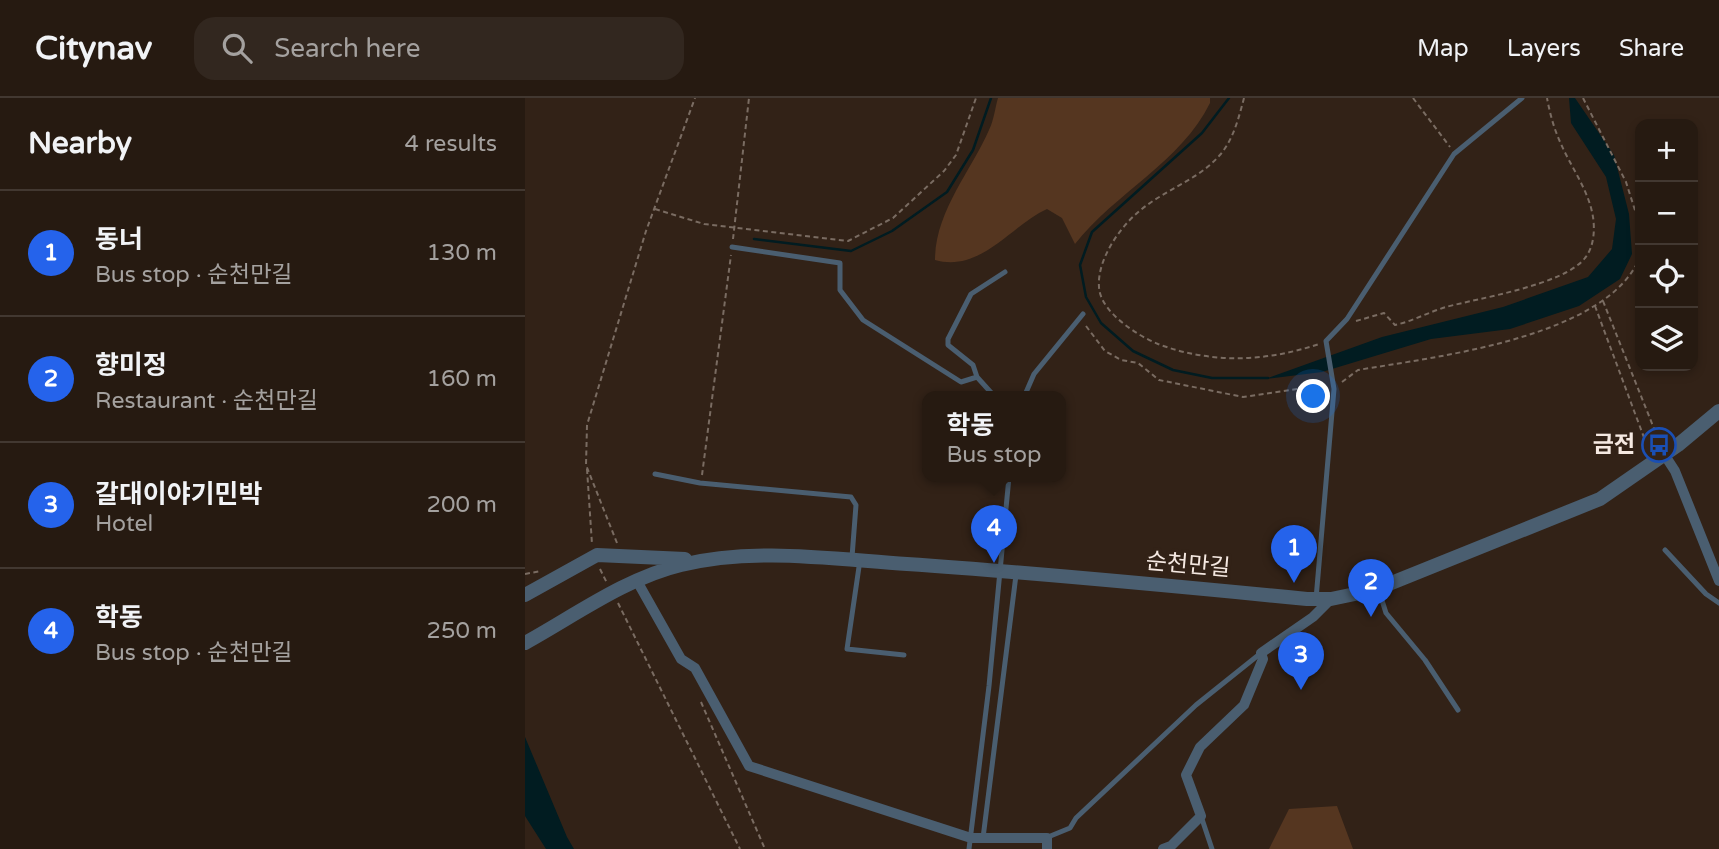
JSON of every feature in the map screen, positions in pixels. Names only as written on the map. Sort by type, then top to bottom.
[{"type":"street","name":"순천만길","points":[[525,643],[612,592],[637,581],[678,565],[721,557],[776,555],[1000,570],[1323,599],[1379,589],[1600,499],[1719,411]]},
{"type":"street","points":[[1664,454],[1675,471],[1719,581]]},
{"type":"street","points":[[525,595],[596,556],[623,554],[677,560],[721,557]]},
{"type":"street","points":[[637,581],[681,659],[695,668],[749,766],[970,843],[983,838],[1047,843]]},
{"type":"street","points":[[1163,849],[1171,846],[1201,816],[1186,775],[1200,747],[1244,705],[1263,659],[1261,653],[1313,617],[1323,599]]},
{"type":"lane","points":[[1323,599],[1334,389],[1326,341],[1347,319],[1454,154],[1522,98]]},
{"type":"lane","points":[[732,247],[840,263],[840,290],[863,320],[961,382],[977,377]]},
{"type":"lane","points":[[990,391],[977,377],[973,365],[948,345],[948,339],[971,294],[1005,272]]},
{"type":"lane","points":[[1027,391],[1034,374],[1083,314]]},
{"type":"lane","points":[[656,474],[701,483],[852,497],[856,505],[856,560],[847,649],[904,655]]},
{"type":"lane","points":[[970,843],[1009,482]]},
{"type":"lane","points":[[1665,550],[1706,594],[1719,603]]},
{"type":"lane","points":[[983,838],[1016,572]]},
{"type":"lane","points":[[1379,589],[1387,613],[1425,660],[1458,710]]},
{"type":"lane","points":[[1047,843],[1070,828],[1076,818],[1196,705],[1261,653]]},
{"type":"lane","points":[[1201,816],[1212,849]]},
{"type":"path","points":[[695,98],[654,209],[592,404],[587,425],[586,465],[596,556],[740,849]]},
{"type":"path","points":[[701,483],[749,98]]},
{"type":"path","points":[[654,209],[704,224],[838,242],[862,237],[893,218],[944,171],[956,155],[976,98]]},
{"type":"path","points":[[1244,98],[1237,124],[1220,156],[1146,206],[1117,235],[1107,255],[1098,286],[1101,295],[1111,311],[1147,340],[1187,355],[1256,359],[1326,341]]},
{"type":"path","points":[[1413,98],[1454,154]]},
{"type":"path","points":[[1347,319],[1355,321],[1384,313],[1395,325],[1406,323],[1445,308],[1489,298],[1551,278],[1584,259],[1593,243],[1593,218],[1588,199],[1552,125],[1547,98]]},
{"type":"path","points":[[1583,98],[1626,183],[1635,211]]},
{"type":"path","points":[[1086,326],[1105,351],[1121,360],[1137,363],[1159,380],[1243,397],[1317,386],[1334,389],[1358,370],[1513,341],[1602,300],[1626,280],[1635,265]]},
{"type":"path","points":[[1602,300],[1664,454]]},
{"type":"path","points":[[1594,304],[1647,448],[1664,454]]},
{"type":"path","points":[[586,465],[623,554]]},
{"type":"path","points":[[700,699],[737,779],[765,849]]},
{"type":"shaded area","points":[[998,98],[1210,98],[1210,103],[1198,124],[1166,160],[1109,209],[1075,244],[1062,218],[1047,209],[981,254],[952,262],[935,260],[941,225],[947,209],[989,130]]},
{"type":"shaded area","points":[[1337,806],[1353,849],[1269,849],[1289,809]]},
{"type":"water","points":[[1569,98],[1575,98],[1614,155],[1629,214],[1632,254],[1620,279],[1579,306],[1510,329],[1431,339],[1322,372],[1265,379],[1382,337],[1503,307],[1588,277],[1612,249],[1616,219],[1606,177],[1571,123]]},
{"type":"water","points":[[525,737],[574,849],[546,849],[525,816]]},
{"type":"waterway","points":[[754,239],[851,251],[892,231],[947,192],[973,150],[991,98]]},
{"type":"waterway","points":[[1229,98],[1202,133],[1092,232],[1080,265],[1086,297],[1101,323],[1133,351],[1173,370],[1212,378],[1268,378]]},
{"type":"place","name":"금전","points":[[1659,445]]},
{"type":"place","name":"학동","points":[[994,563]]},
{"type":"place","name":"동너","points":[[1294,583]]},
{"type":"place","name":"향미정","points":[[1371,617]]},
{"type":"place","name":"갈대이야기민박","points":[[1301,690]]}]
